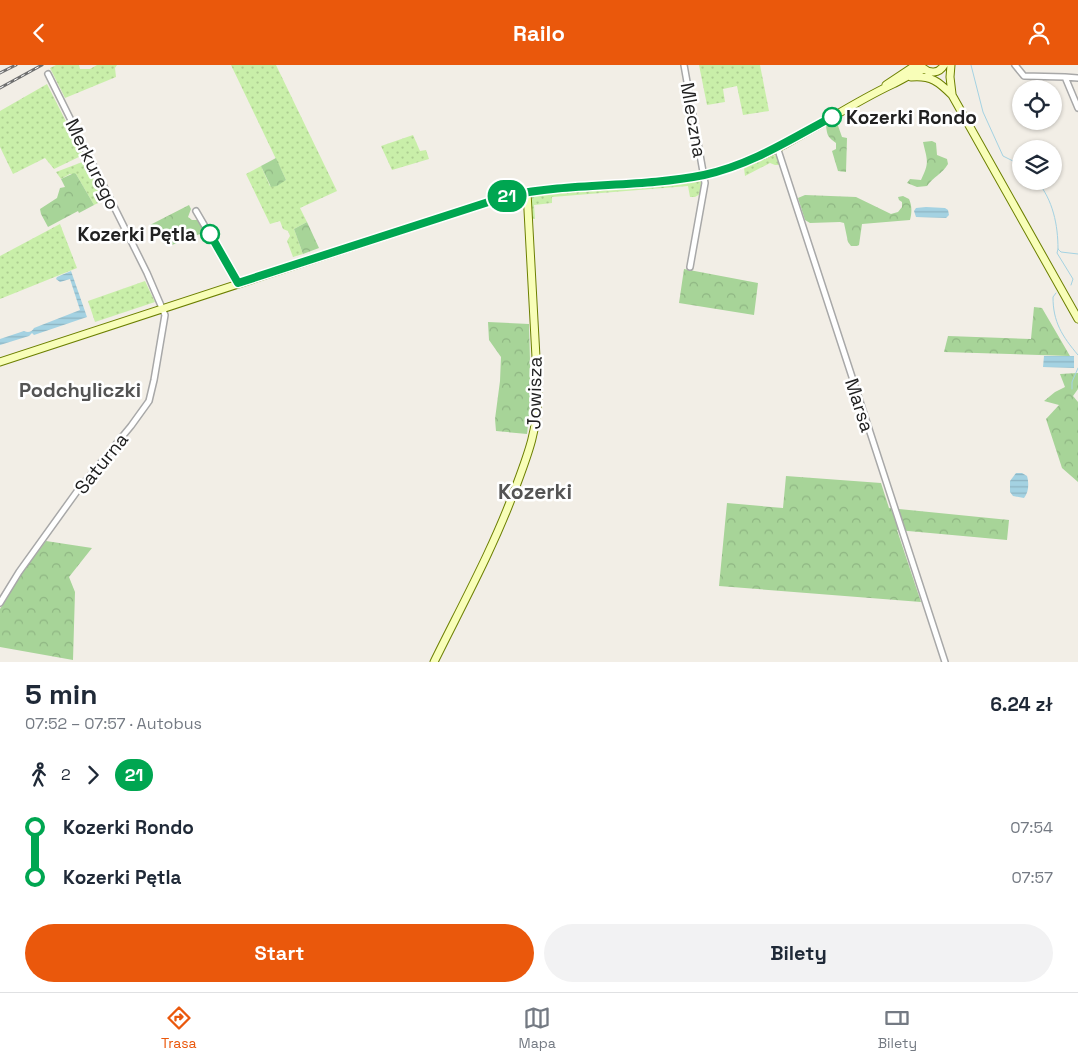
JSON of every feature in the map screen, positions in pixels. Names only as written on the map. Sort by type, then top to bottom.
[{"type":"main road","points":[[904,75],[909,65]]},
{"type":"main road","points":[[0,362],[477,205],[527,192],[665,181],[705,175],[739,165],[778,147],[880,90],[916,65]]},
{"type":"main road","points":[[945,65],[951,92]]},
{"type":"main road","points":[[933,72],[940,70],[945,65]]},
{"type":"main road","points":[[951,65],[951,92]]},
{"type":"main road","points":[[904,75],[922,67],[939,76],[951,92],[1078,319]]},
{"type":"main road","points":[[904,75],[928,77],[951,92]]},
{"type":"main road","name":"Jowisza","points":[[434,662],[498,533],[534,436],[538,394],[527,192]]},
{"type":"street","name":"Mleczna","points":[[684,65],[705,175],[690,267]]},
{"type":"street","points":[[1015,65],[1024,76],[1078,78]]},
{"type":"street","name":"Merkurego","points":[[48,75],[163,308]]},
{"type":"street","points":[[1065,77],[1078,108]]},
{"type":"street","name":"Marsa","points":[[778,147],[945,662]]},
{"type":"street","points":[[196,211],[238,283]]},
{"type":"street","name":"Saturna","points":[[0,603],[19,572],[78,490],[131,426],[148,401],[154,380],[165,315],[163,308]]},
{"type":"green space","points":[[56,65],[79,65],[80,69],[90,69],[97,65],[117,65],[115,68],[116,77],[65,98],[50,68]]},
{"type":"green space","points":[[231,65],[276,65],[337,191],[300,208],[307,222],[294,229],[303,254],[293,257],[287,241],[290,236],[288,231],[283,229],[280,221],[270,224],[246,174],[261,166],[270,186],[286,180]]},
{"type":"green space","points":[[699,65],[760,65],[769,111],[743,115],[737,86],[723,89],[725,102],[707,105]]},
{"type":"green space","points":[[47,84],[83,155],[54,169],[45,158],[13,174],[0,147],[0,111]]},
{"type":"green space","points":[[836,120],[842,137],[847,138],[846,172],[838,171],[832,151],[836,149],[836,143],[828,136],[827,132],[826,125]]},
{"type":"green space","points":[[413,135],[420,151],[426,150],[429,159],[392,170],[381,146]]},
{"type":"green space","points":[[932,141],[936,143],[937,155],[947,159],[948,164],[927,186],[917,187],[907,183],[910,179],[921,180],[927,161],[923,142]]},
{"type":"green space","points":[[773,155],[777,156],[780,165],[770,163],[745,176],[744,168]]},
{"type":"green space","points":[[276,158],[286,180],[277,186],[271,187],[261,166]]},
{"type":"green space","points":[[85,161],[104,200],[94,205],[76,174],[70,174],[61,179],[56,172]]},
{"type":"green space","points":[[74,173],[94,205],[48,227],[40,209],[57,198],[60,188],[65,187],[61,179]]},
{"type":"green space","points":[[697,179],[703,183],[702,193],[695,197],[690,197],[688,186],[552,197],[552,203],[534,205],[535,219],[532,219],[532,197],[541,193]]},
{"type":"green space","points":[[805,195],[856,197],[891,214],[898,212],[902,207],[902,202],[898,197],[903,196],[909,199],[911,217],[910,220],[862,224],[859,245],[851,246],[848,242],[844,223],[810,223],[805,220],[798,198]]},
{"type":"green space","points":[[189,205],[191,209],[188,217],[192,220],[198,220],[205,232],[172,245],[166,234],[157,238],[150,225]]},
{"type":"green space","points":[[307,222],[319,248],[303,254],[294,229]]},
{"type":"green space","points":[[60,224],[77,268],[0,299],[0,256]]},
{"type":"green space","points":[[684,269],[758,283],[754,315],[679,303]]},
{"type":"green space","points":[[145,281],[155,302],[95,322],[88,301]]},
{"type":"green space","points":[[1034,307],[1042,308],[1070,356],[944,352],[948,336],[1031,339]]},
{"type":"green space","points":[[488,322],[529,324],[531,398],[527,434],[496,431],[495,419],[501,357],[489,340]]},
{"type":"green space","points":[[1078,373],[1078,389],[1073,396],[1078,402],[1078,482],[1062,468],[1046,419],[1059,405],[1044,401],[1065,387],[1060,374]]},
{"type":"green space","points":[[786,476],[881,483],[889,508],[1009,520],[1007,540],[897,530],[921,602],[719,586],[727,503],[783,508]]},
{"type":"green space","points":[[46,541],[92,548],[69,577],[75,592],[73,660],[0,647],[0,609],[22,573]]},
{"type":"water","points":[[916,208],[945,208],[948,210],[949,215],[946,218],[916,217],[914,211]]},
{"type":"water","points":[[71,271],[87,317],[34,335],[32,333],[29,336],[0,345],[0,339],[24,331],[30,332],[34,328],[80,310],[70,279],[60,282],[56,279]]},
{"type":"water","points":[[1044,356],[1074,356],[1074,368],[1043,367]]},
{"type":"water","points":[[1016,473],[1022,473],[1027,476],[1028,487],[1024,498],[1013,496],[1010,492],[1010,481]]},
{"type":"waterway","points":[[971,65],[983,112],[1003,156],[1012,160]]},
{"type":"waterway","points":[[1043,190],[1054,213],[1058,249],[1061,252],[1078,254]]},
{"type":"waterway","points":[[1058,249],[1057,253],[1073,279],[1071,285]]},
{"type":"waterway","points":[[1056,293],[1053,297],[1053,306],[1057,321],[1063,335],[1078,355]]},
{"type":"waterway","points":[[1072,389],[1072,382],[1078,368]]},
{"type":"railway","points":[[0,73],[16,65]]},
{"type":"railway","points":[[0,88],[42,65]]},
{"type":"bus line","name":"21","points":[[210,234],[238,283],[507,196],[544,190],[665,181],[705,175],[756,158],[832,117]]},
{"type":"place","name":"Kozerki Rondo","points":[[832,117]]},
{"type":"place","name":"Kozerki Pętla","points":[[210,234]]},
{"type":"district","name":"Podchyliczki","points":[[80,390]]},
{"type":"district","name":"Kozerki","points":[[535,492]]}]
